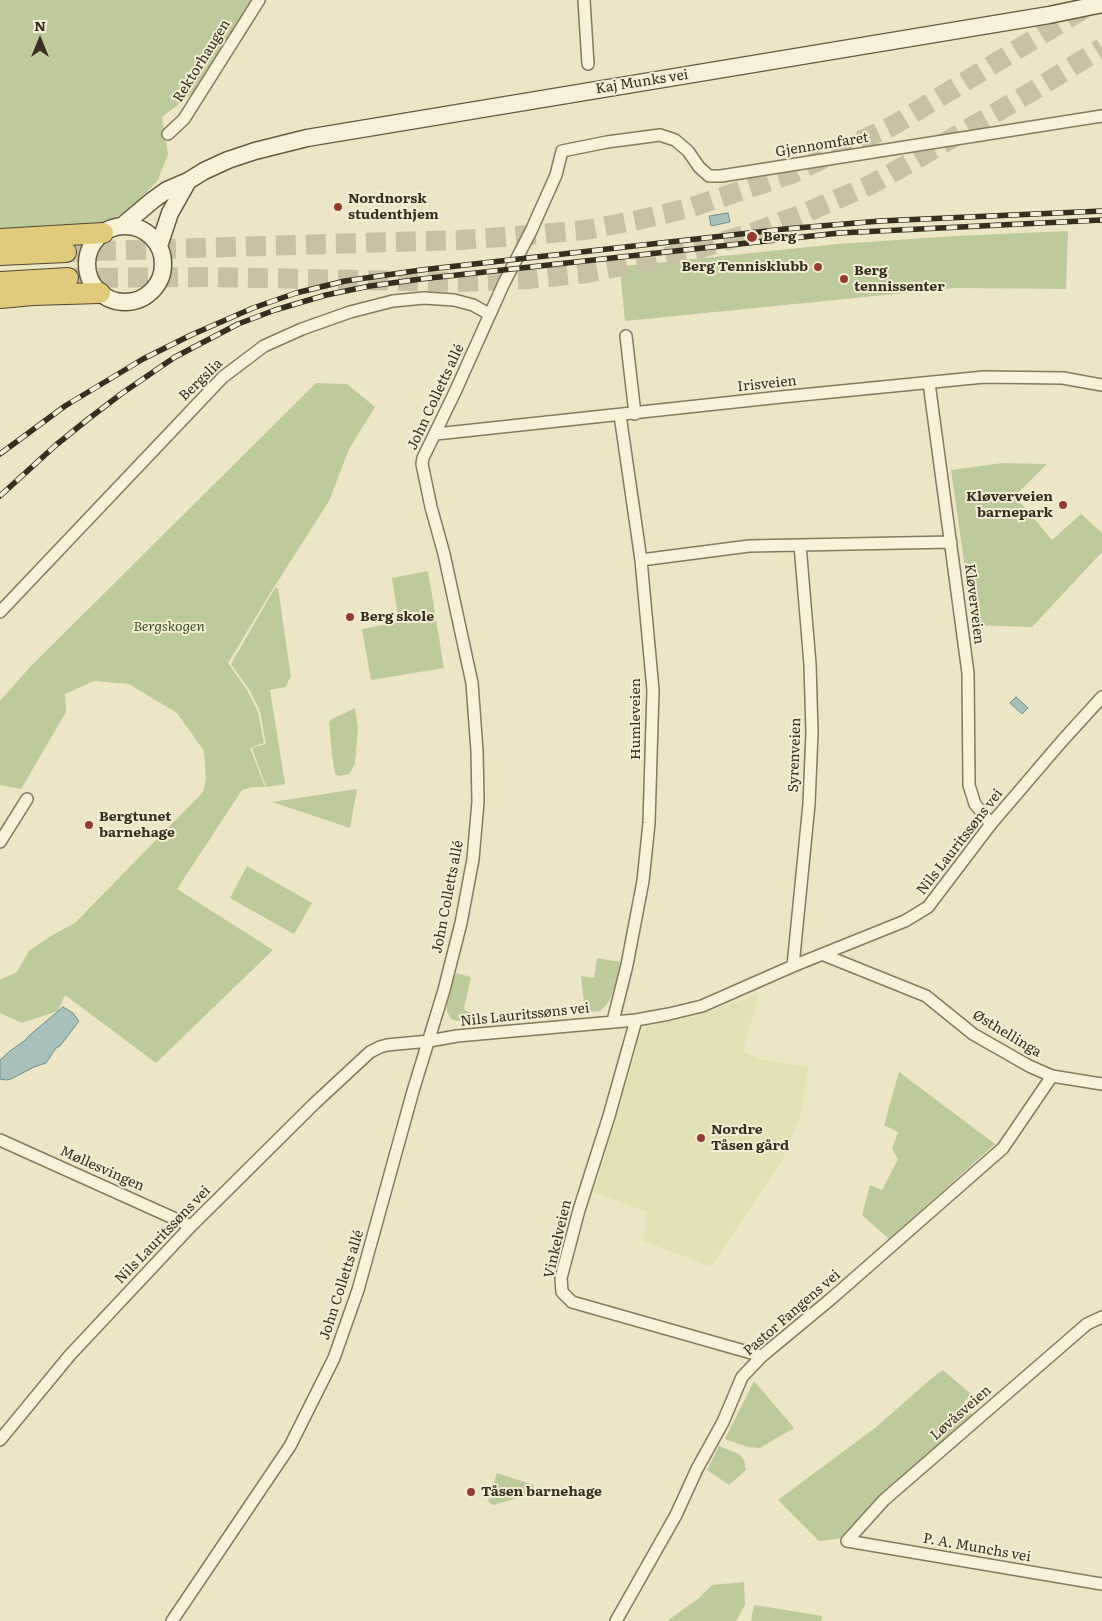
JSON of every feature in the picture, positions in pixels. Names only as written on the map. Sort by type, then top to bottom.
[{"type":"highway","points":[[0,239],[103,233]]},
{"type":"highway","points":[[0,255],[66,252]]},
{"type":"highway","points":[[0,282],[68,278]]},
{"type":"highway","points":[[0,298],[100,293]]},
{"type":"main road","name":"Kaj Munks vei","points":[[103,233],[109,229],[122,226],[153,200],[204,171],[254,151],[307,138],[1049,15],[1102,4]]},
{"type":"main road","points":[[159,246],[170,213],[188,181]]},
{"type":"main road","points":[[103,233],[93,244],[87,258],[88,274],[95,288],[107,298],[122,302],[137,300],[149,294],[159,282],[163,272],[164,261],[159,246],[154,239],[140,228],[122,226]]},
{"type":"street","name":"Rektorhaugen","points":[[168,134],[184,119],[258,0]]},
{"type":"street","points":[[584,0],[588,64]]},
{"type":"street","name":"Gjennomfaret","points":[[562,152],[607,142],[660,135],[676,140],[709,176],[721,176],[1102,116]]},
{"type":"street","name":"John Colletts allé","points":[[172,1621],[290,1446],[334,1358],[358,1290],[413,1091],[444,990],[466,901],[473,859],[478,802],[476,733],[472,682],[422,464],[423,458],[436,434],[490,314],[541,209],[556,175],[562,152]]},
{"type":"street","name":"Bergslia","points":[[0,612],[223,376],[264,346],[302,329],[350,312],[393,301],[424,298],[454,300],[473,305],[490,314]]},
{"type":"street","points":[[626,336],[635,414]]},
{"type":"street","name":"Irisveien","points":[[436,434],[780,397],[984,378],[1063,378],[1102,385]]},
{"type":"street","name":"Kløverveien","points":[[929,383],[968,673],[969,784],[975,804],[991,824]]},
{"type":"street","name":"Humleveien","points":[[614,1021],[643,881],[649,823],[653,690],[641,560],[620,415]]},
{"type":"street","points":[[641,560],[749,546],[951,542]]},
{"type":"street","name":"Syrenveien","points":[[793,966],[809,804],[812,733],[810,664],[800,545]]},
{"type":"street","name":"Nils Lauritssøns vei","points":[[0,1440],[70,1356],[191,1226],[315,1103],[370,1052],[380,1046],[457,1036],[636,1020],[702,1006],[905,920],[928,907],[991,824],[1102,697]]},
{"type":"street","points":[[0,842],[27,799]]},
{"type":"street","name":"Østhellinga","points":[[824,954],[926,996],[973,1034],[1029,1066],[1052,1076],[1102,1084]]},
{"type":"street","name":"Vinkelveien","points":[[636,1020],[561,1278],[562,1292],[572,1302],[762,1356]]},
{"type":"street","name":"Pastor Fangens vei","points":[[616,1621],[676,1515],[742,1377],[762,1356],[1003,1148],[1052,1076]]},
{"type":"street","name":"Møllesvingen","points":[[0,1140],[191,1226]]},
{"type":"street","name":"Løvåsveien","points":[[847,1541],[891,1494],[1087,1324],[1102,1317]]},
{"type":"street","name":"P. A. Munchs vei","points":[[847,1541],[1102,1584]]},
{"type":"green space","points":[[0,0],[266,0],[215,76],[162,117],[168,154],[158,180],[129,211],[86,230],[0,234]]},
{"type":"green space","name":"Berg tennissenter","points":[[1068,231],[1066,289],[955,288],[625,321],[620,270],[625,266],[838,244]]},
{"type":"green space","name":"Bergskogen","points":[[316,383],[347,384],[375,407],[349,449],[329,501],[228,663],[247,690],[258,712],[264,743],[250,748],[265,787],[252,787],[242,790],[177,889],[273,950],[156,1063],[65,995],[58,1011],[22,1023],[0,1013],[0,980],[17,972],[29,951],[49,937],[75,923],[203,792],[206,779],[204,751],[177,713],[129,684],[94,681],[65,694],[66,712],[21,789],[0,785],[0,701],[30,667]]},
{"type":"green space","points":[[1003,463],[1047,464],[1015,496],[1052,540],[1081,514],[1102,533],[1102,552],[1032,627],[973,625],[951,470]]},
{"type":"green space","points":[[428,571],[444,668],[371,680],[362,629],[399,622],[392,578]]},
{"type":"green space","points":[[275,588],[278,588],[291,677],[286,687],[270,690],[285,784],[266,787],[252,748],[266,744],[260,711],[249,689],[231,664]]},
{"type":"green space","points":[[355,708],[358,727],[355,764],[349,774],[339,776],[335,774],[329,722]]},
{"type":"green space","points":[[357,789],[350,828],[272,802]]},
{"type":"green space","points":[[247,866],[312,903],[294,934],[230,898]]},
{"type":"green space","points":[[597,958],[620,962],[614,990],[608,1003],[600,1011],[585,1012],[581,976],[594,978]]},
{"type":"green space","points":[[456,973],[471,977],[464,1008],[466,1011],[475,1013],[475,1021],[456,1021],[451,1019],[447,1012],[447,999]]},
{"type":"green space","name":"Nordre Tåsen gård","points":[[759,994],[743,1051],[759,1059],[809,1067],[800,1117],[783,1158],[711,1266],[643,1241],[647,1212],[594,1192],[641,1031],[649,1026],[692,1017]]},
{"type":"green space","points":[[899,1072],[995,1144],[889,1239],[862,1215],[870,1185],[882,1190],[898,1159],[892,1149],[898,1132],[884,1125]]},
{"type":"green space","points":[[943,1370],[971,1394],[963,1404],[973,1415],[879,1496],[843,1538],[819,1541],[778,1500],[875,1428]]},
{"type":"green space","points":[[754,1381],[794,1428],[760,1448],[748,1447],[725,1439]]},
{"type":"green space","points":[[719,1446],[739,1454],[744,1460],[746,1470],[729,1485],[707,1470]]},
{"type":"green space","points":[[497,1473],[534,1485],[532,1494],[493,1505],[488,1501]]},
{"type":"green space","points":[[744,1582],[745,1605],[736,1621],[667,1621],[699,1598],[712,1585]]},
{"type":"green space","points":[[754,1605],[822,1616],[821,1621],[751,1621]]},
{"type":"water","points":[[728,213],[730,222],[711,226],[709,216]]},
{"type":"water","points":[[1016,697],[1028,708],[1022,714],[1010,703]]},
{"type":"water","points":[[63,1007],[73,1013],[79,1021],[46,1063],[11,1079],[0,1079],[0,1060]]},
{"type":"tunnel","points":[[66,252],[460,240],[585,230],[689,208],[791,174],[894,125],[1090,5]]},
{"type":"tunnel","points":[[68,278],[210,277],[458,282],[528,279],[587,273],[648,261],[752,233],[870,185],[1036,89],[1102,48]]},
{"type":"railway","points":[[0,454],[65,406],[143,359],[191,335],[253,308],[296,293],[345,281],[421,270],[785,229],[880,221],[1102,211]]},
{"type":"railway","points":[[0,496],[56,445],[87,420],[175,357],[238,324],[275,310],[326,295],[370,286],[421,279],[839,233],[1102,220]]},
{"type":"place","name":"Nordnorsk studenthjem","points":[[338,207]]},
{"type":"place","name":"Berg","points":[[752,237]]},
{"type":"place","name":"Berg Tennisklubb","points":[[818,267]]},
{"type":"place","name":"Berg tennissenter","points":[[844,279]]},
{"type":"place","name":"Kløverveien barnepark","points":[[1063,505]]},
{"type":"place","name":"Berg skole","points":[[350,617]]},
{"type":"place","name":"Bergtunet barnehage","points":[[89,825]]},
{"type":"place","name":"Nordre Tåsen gård","points":[[701,1138]]},
{"type":"place","name":"Tåsen barnehage","points":[[471,1492]]}]
